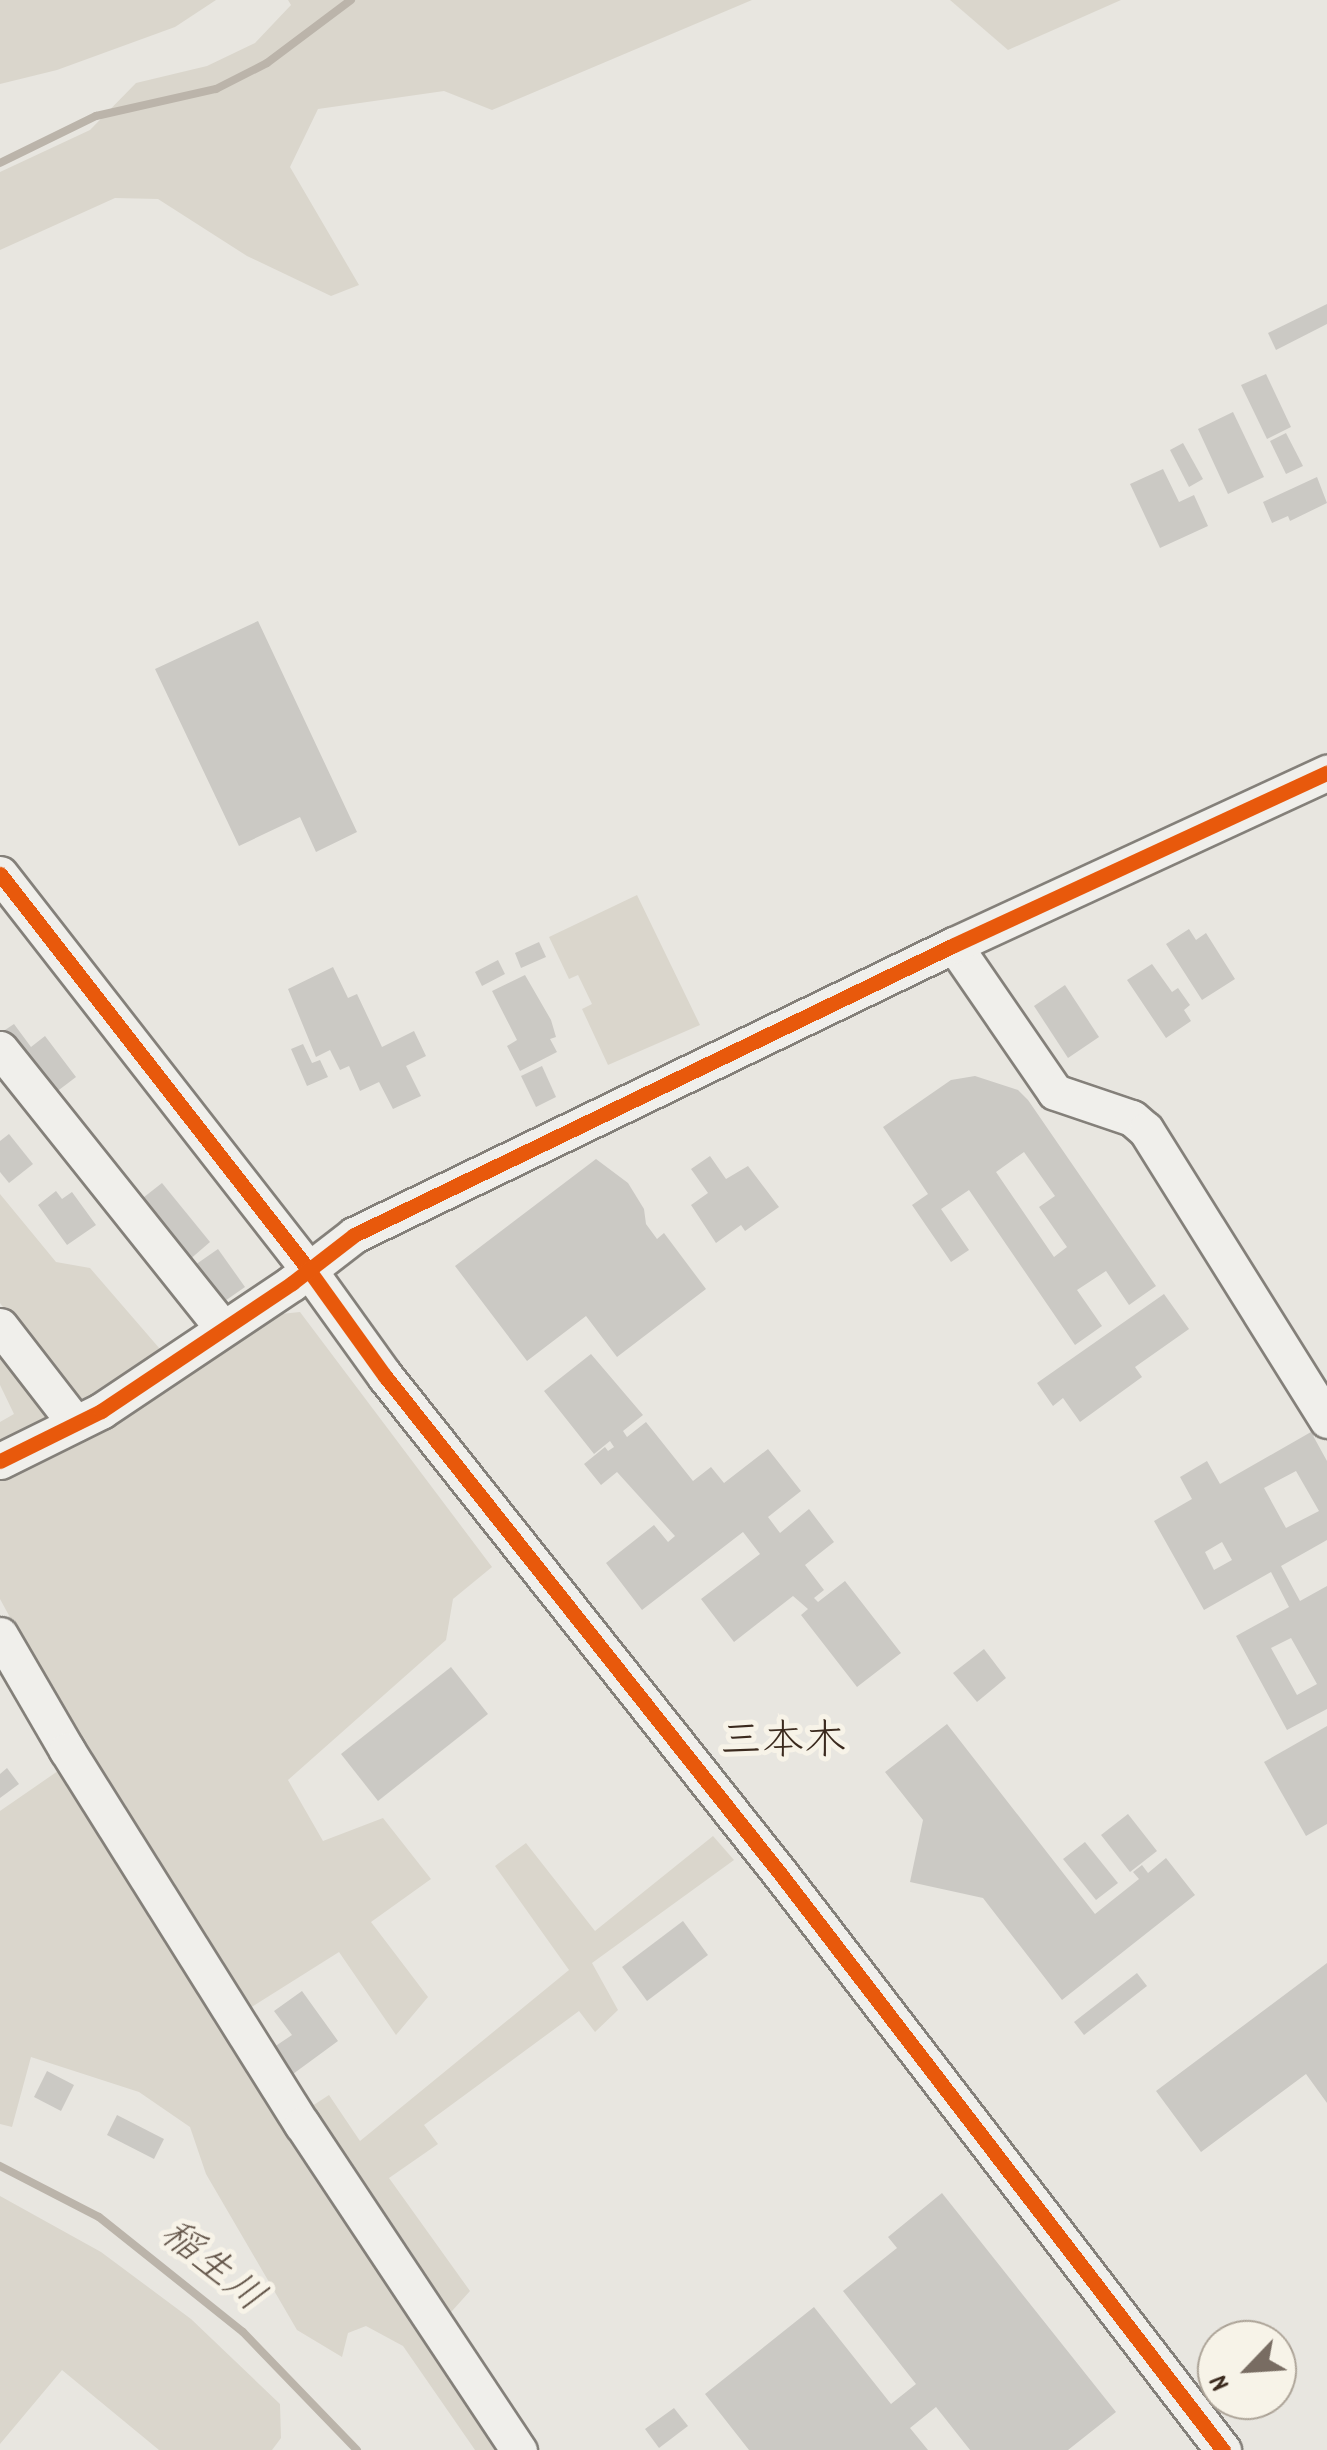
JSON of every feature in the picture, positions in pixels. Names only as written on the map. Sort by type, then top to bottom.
[{"type":"street","points":[[0,1461],[101,1411],[354,1236],[954,946],[1327,773]]},
{"type":"street","points":[[0,874],[308,1269],[385,1376],[782,1876],[1223,2450]]},
{"type":"street","points":[[954,946],[1055,1092],[1132,1118],[1146,1130],[1327,1420]]},
{"type":"street","points":[[0,1049],[222,1328]]},
{"type":"street","points":[[0,1326],[75,1423]]},
{"type":"street","points":[[0,1635],[67,1750],[302,2124],[519,2450]]},
{"type":"shaded area","points":[[0,0],[216,0],[175,27],[57,70],[0,84]]},
{"type":"shaded area","points":[[288,0],[752,0],[492,110],[444,91],[318,109],[290,167],[359,285],[331,296],[247,256],[158,199],[115,198],[0,250],[0,172],[90,130],[136,83],[207,66],[255,43],[291,5]]},
{"type":"shaded area","points":[[950,0],[1121,0],[1008,50]]},
{"type":"shaded area","points":[[637,895],[700,1025],[608,1065],[582,1009],[592,1004],[578,975],[569,979],[549,937]]},
{"type":"shaded area","points":[[0,1194],[56,1262],[90,1268],[160,1349],[84,1399],[67,1393],[0,1303]]},
{"type":"shaded area","points":[[300,1312],[492,1567],[453,1599],[446,1640],[288,1780],[323,1841],[383,1818],[431,1879],[371,1922],[428,1997],[396,2035],[339,1952],[220,2027],[280,2127],[329,2095],[360,2141],[569,1970],[495,1866],[526,1843],[595,1931],[713,1836],[734,1860],[592,1963],[618,2010],[595,2032],[579,2011],[424,2125],[438,2144],[389,2178],[470,2291],[426,2340],[503,2450],[475,2450],[403,2346],[366,2326],[348,2333],[342,2357],[297,2330],[206,2174],[190,2127],[139,2092],[31,2057],[12,2127],[0,2124],[0,1811],[84,1753],[0,1599],[0,1480],[70,1447],[271,1315]]},
{"type":"shaded area","points":[[0,1347],[52,1414],[41,1429],[0,1446],[0,1422],[14,1414],[0,1385]]},
{"type":"shaded area","points":[[0,2196],[101,2252],[191,2319],[280,2404],[281,2438],[272,2450],[159,2450],[62,2370],[0,2444]]},
{"type":"building","points":[[1327,304],[1327,324],[1276,350],[1268,333]]},
{"type":"building","points":[[1266,374],[1291,427],[1267,439],[1241,385]]},
{"type":"building","points":[[1233,412],[1264,477],[1228,494],[1198,429]]},
{"type":"building","points":[[1286,433],[1303,466],[1286,474],[1270,441]]},
{"type":"building","points":[[1183,443],[1203,479],[1189,487],[1170,450]]},
{"type":"building","points":[[1163,469],[1179,502],[1194,495],[1208,526],[1160,548],[1130,484]]},
{"type":"building","points":[[1317,477],[1327,503],[1290,521],[1288,516],[1272,523],[1263,502]]},
{"type":"building","points":[[258,621],[357,832],[316,852],[300,817],[239,846],[155,669]]},
{"type":"building","points":[[1189,929],[1196,940],[1206,933],[1235,979],[1202,1000],[1166,944]]},
{"type":"building","points":[[539,942],[546,957],[521,968],[515,953]]},
{"type":"building","points":[[498,960],[505,974],[482,986],[475,972]]},
{"type":"building","points":[[1152,964],[1172,992],[1178,988],[1190,1005],[1184,1010],[1191,1021],[1166,1038],[1127,980]]},
{"type":"building","points":[[333,967],[348,998],[357,994],[382,1047],[414,1031],[426,1056],[406,1066],[421,1096],[393,1109],[379,1082],[360,1091],[349,1066],[340,1070],[330,1050],[316,1057],[288,989]]},
{"type":"building","points":[[525,975],[551,1020],[556,1037],[550,1039],[557,1052],[520,1071],[507,1046],[517,1040],[492,991]]},
{"type":"building","points":[[1065,985],[1099,1037],[1068,1058],[1034,1006]]},
{"type":"building","points":[[14,1024],[31,1047],[45,1036],[76,1077],[51,1096],[2,1032]]},
{"type":"building","points":[[303,1044],[312,1063],[320,1060],[328,1077],[307,1086],[291,1049]]},
{"type":"building","points":[[542,1066],[556,1097],[536,1107],[521,1076]]},
{"type":"building","points":[[975,1076],[1018,1090],[1028,1100],[1156,1286],[1129,1305],[1106,1271],[1077,1290],[1102,1326],[1075,1345],[969,1190],[941,1209],[969,1250],[951,1262],[912,1205],[928,1194],[883,1127],[951,1080]],"holes":[[[1024,1152],[1055,1196],[1039,1207],[1067,1247],[1054,1257],[996,1172]]]},
{"type":"building","points":[[9,1134],[33,1164],[9,1183],[0,1172],[0,1141]]},
{"type":"building","points":[[710,1156],[726,1179],[748,1166],[779,1207],[745,1231],[741,1225],[716,1243],[691,1205],[708,1193],[691,1169]]},
{"type":"building","points":[[596,1159],[628,1183],[657,1239],[664,1233],[706,1289],[617,1357],[586,1316],[527,1361],[455,1266]]},
{"type":"building","points":[[162,1183],[210,1242],[188,1261],[139,1201]]},
{"type":"building","points":[[56,1191],[62,1199],[72,1192],[96,1225],[67,1245],[38,1205]]},
{"type":"building","points":[[218,1249],[245,1287],[222,1303],[195,1265]]},
{"type":"building","points":[[1164,1294],[1189,1329],[1135,1367],[1142,1377],[1080,1422],[1063,1398],[1053,1406],[1037,1383]]},
{"type":"building","points":[[591,1354],[643,1415],[623,1431],[627,1437],[646,1422],[693,1481],[711,1467],[724,1483],[768,1449],[801,1491],[768,1517],[780,1533],[809,1509],[834,1542],[805,1565],[824,1590],[814,1598],[818,1602],[845,1581],[901,1653],[857,1687],[801,1615],[808,1609],[793,1596],[734,1642],[701,1599],[760,1554],[743,1532],[642,1610],[606,1563],[654,1525],[668,1542],[675,1536],[617,1472],[601,1485],[584,1464],[605,1447],[608,1451],[614,1447],[610,1441],[594,1454],[544,1391]]},
{"type":"building","points":[[1311,1432],[1327,1461],[1327,1540],[1281,1566],[1300,1601],[1327,1586],[1327,1709],[1287,1730],[1236,1636],[1289,1607],[1271,1572],[1204,1610],[1154,1521],[1192,1499],[1180,1477],[1207,1461],[1220,1484]],"holes":[[[1296,1471],[1319,1511],[1286,1528],[1264,1488]],[[1222,1542],[1232,1560],[1214,1570],[1205,1552]],[[1291,1638],[1317,1684],[1297,1695],[1271,1648]]]},
{"type":"building","points":[[984,1649],[1006,1678],[977,1702],[953,1673]]},
{"type":"building","points":[[451,1667],[488,1714],[378,1801],[341,1754]]},
{"type":"building","points":[[947,1724],[1095,1914],[1139,1879],[1133,1872],[1142,1865],[1148,1873],[1166,1858],[1195,1895],[1062,2000],[983,1898],[910,1882],[923,1820],[885,1772]]},
{"type":"building","points":[[1327,1726],[1327,1824],[1306,1836],[1264,1762]]},
{"type":"building","points":[[7,1768],[19,1784],[0,1798],[0,1774]]},
{"type":"building","points":[[1128,1814],[1157,1851],[1130,1872],[1101,1835]]},
{"type":"building","points":[[1085,1842],[1118,1883],[1096,1900],[1063,1859]]},
{"type":"building","points":[[683,1921],[708,1955],[647,2001],[622,1967]]},
{"type":"building","points":[[1327,1963],[1327,2103],[1306,2074],[1201,2152],[1156,2091]]},
{"type":"building","points":[[1137,1973],[1147,1986],[1084,2035],[1074,2022]]},
{"type":"building","points":[[302,1991],[338,2041],[293,2074],[274,2047],[292,2035],[274,2011]]},
{"type":"building","points":[[47,2071],[74,2085],[61,2111],[34,2097]]},
{"type":"building","points":[[117,2115],[164,2139],[154,2159],[107,2135]]},
{"type":"building","points":[[942,2193],[1116,2412],[1068,2450],[970,2450],[936,2407],[910,2428],[928,2450],[749,2450],[705,2394],[814,2307],[891,2404],[916,2384],[843,2291],[897,2248],[888,2237]]},
{"type":"building","points":[[674,2408],[688,2426],[659,2448],[645,2429]]},
{"type":"waterway","points":[[0,163],[96,116],[216,89],[267,63],[351,0]]},
{"type":"waterway","name":"稲生川","points":[[0,2166],[99,2217],[243,2332],[357,2450]]},
{"type":"cycle path","points":[[0,1461],[101,1411],[292,1283],[354,1235],[954,945],[1327,773]]},
{"type":"cycle path","points":[[0,874],[308,1269],[385,1376],[782,1876],[1223,2450]]},
{"type":"district","name":"三本木","points":[[783,1745]]}]
